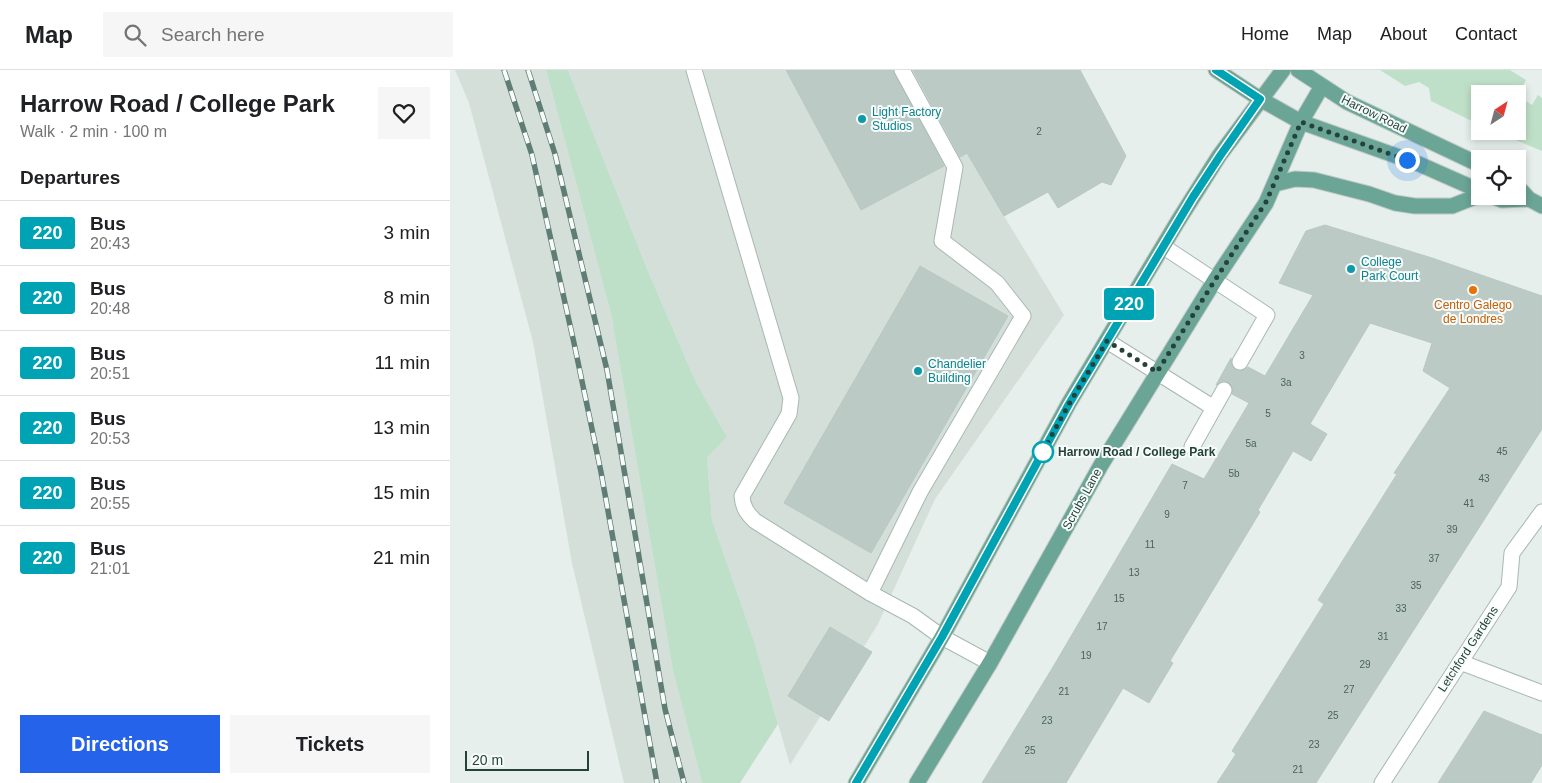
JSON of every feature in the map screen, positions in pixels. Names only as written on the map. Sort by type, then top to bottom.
[{"type":"main road","points":[[1216,70],[1260,99],[1301,122],[1419,164],[1471,189]]},
{"type":"main road","points":[[856,783],[942,637],[1069,404],[1178,221],[1214,164],[1283,70]]},
{"type":"main road","name":"Harrow Road","points":[[1298,70],[1347,102],[1471,161]]},
{"type":"main road","name":"Scrubs Lane","points":[[917,783],[990,663],[1101,465],[1157,372],[1266,202],[1301,122],[1322,86]]},
{"type":"main road","points":[[1275,184],[1295,179],[1314,180],[1369,194],[1395,203],[1415,206],[1452,206],[1471,197]]},
{"type":"street","points":[[694,70],[790,398],[789,414],[742,496],[743,505],[748,514],[756,521],[870,593],[913,616],[942,637],[990,663]]},
{"type":"street","points":[[870,593],[920,492],[1023,316],[998,283],[942,241],[955,167],[902,70]]},
{"type":"street","points":[[1164,247],[1268,315],[1240,362]]},
{"type":"street","points":[[1107,341],[1214,408]]},
{"type":"street","points":[[1192,447],[1224,390]]},
{"type":"street","name":"Letchford Gardens","points":[[1382,783],[1509,587],[1512,554],[1542,512]]},
{"type":"street","points":[[1460,662],[1542,693]]},
{"type":"shaded area","points":[[455,70],[546,70],[611,314],[673,671],[702,783],[624,783],[572,563],[533,342],[469,103]]},
{"type":"shaded area","points":[[568,70],[923,70],[1004,216],[1064,315],[935,499],[878,624],[790,765],[754,641],[712,520],[707,458],[727,437],[695,380],[648,271]]},
{"type":"green space","points":[[546,70],[568,70],[648,271],[695,380],[727,437],[707,458],[712,520],[754,641],[778,724],[740,783],[702,783],[673,671],[611,314]]},
{"type":"green space","points":[[1380,70],[1510,70],[1526,80],[1523,85],[1471,85],[1471,121],[1431,101],[1429,88],[1419,82],[1405,86]]},
{"type":"green space","points":[[1538,95],[1542,98],[1542,151],[1516,140],[1526,140],[1526,101],[1532,105]]},
{"type":"building","name":"Light Factory Studios","points":[[786,70],[893,70],[944,166],[861,210]]},
{"type":"building","points":[[913,70],[1080,70],[1126,156],[1111,185],[1102,182],[1058,208],[1048,192],[1004,216],[967,153],[960,157]]},
{"type":"building","points":[[1325,225],[1432,258],[1542,296],[1542,429],[1316,783],[1217,783],[1236,754],[1232,751],[1324,604],[1318,600],[1397,474],[1394,473],[1450,388],[1423,371],[1432,343],[1370,323],[1310,424],[1327,434],[1311,461],[1293,451],[1258,510],[1260,512],[1170,661],[1173,663],[1149,703],[1123,688],[1066,783],[982,783],[1053,667],[1172,464],[1204,479],[1249,403],[1232,394],[1232,386],[1228,382],[1223,381],[1216,385],[1231,358],[1232,366],[1236,370],[1244,370],[1248,367],[1265,376],[1313,295],[1279,283],[1306,231]]},
{"type":"building","name":"Chandelier Building","points":[[920,266],[1008,316],[871,553],[784,503]]},
{"type":"building","points":[[830,627],[872,652],[829,721],[788,696]]},
{"type":"building","points":[[1484,711],[1542,735],[1542,765],[1531,783],[1438,783]]},
{"type":"railway","points":[[504,70],[532,155],[574,343],[601,472],[657,783]]},
{"type":"railway","points":[[528,70],[555,154],[607,370],[665,709],[684,783]]},
{"type":"bus line","name":"220","points":[[856,783],[942,637],[1069,404],[1193,197],[1260,99],[1216,70]]},
{"type":"place","name":"Light Factory Studios","points":[[862,119]]},
{"type":"place","name":"College Park Court","points":[[1351,269]]},
{"type":"place","name":"Centro Galego de Londres","points":[[1473,290]]},
{"type":"place","name":"Chandelier Building","points":[[918,371]]},
{"type":"place","name":"Harrow Road / College Park","points":[[1043,452]]},
{"type":"route","points":[[1043,452],[1041,455],[1107,341],[1157,372],[1266,202],[1301,122],[1407,160]]}]
